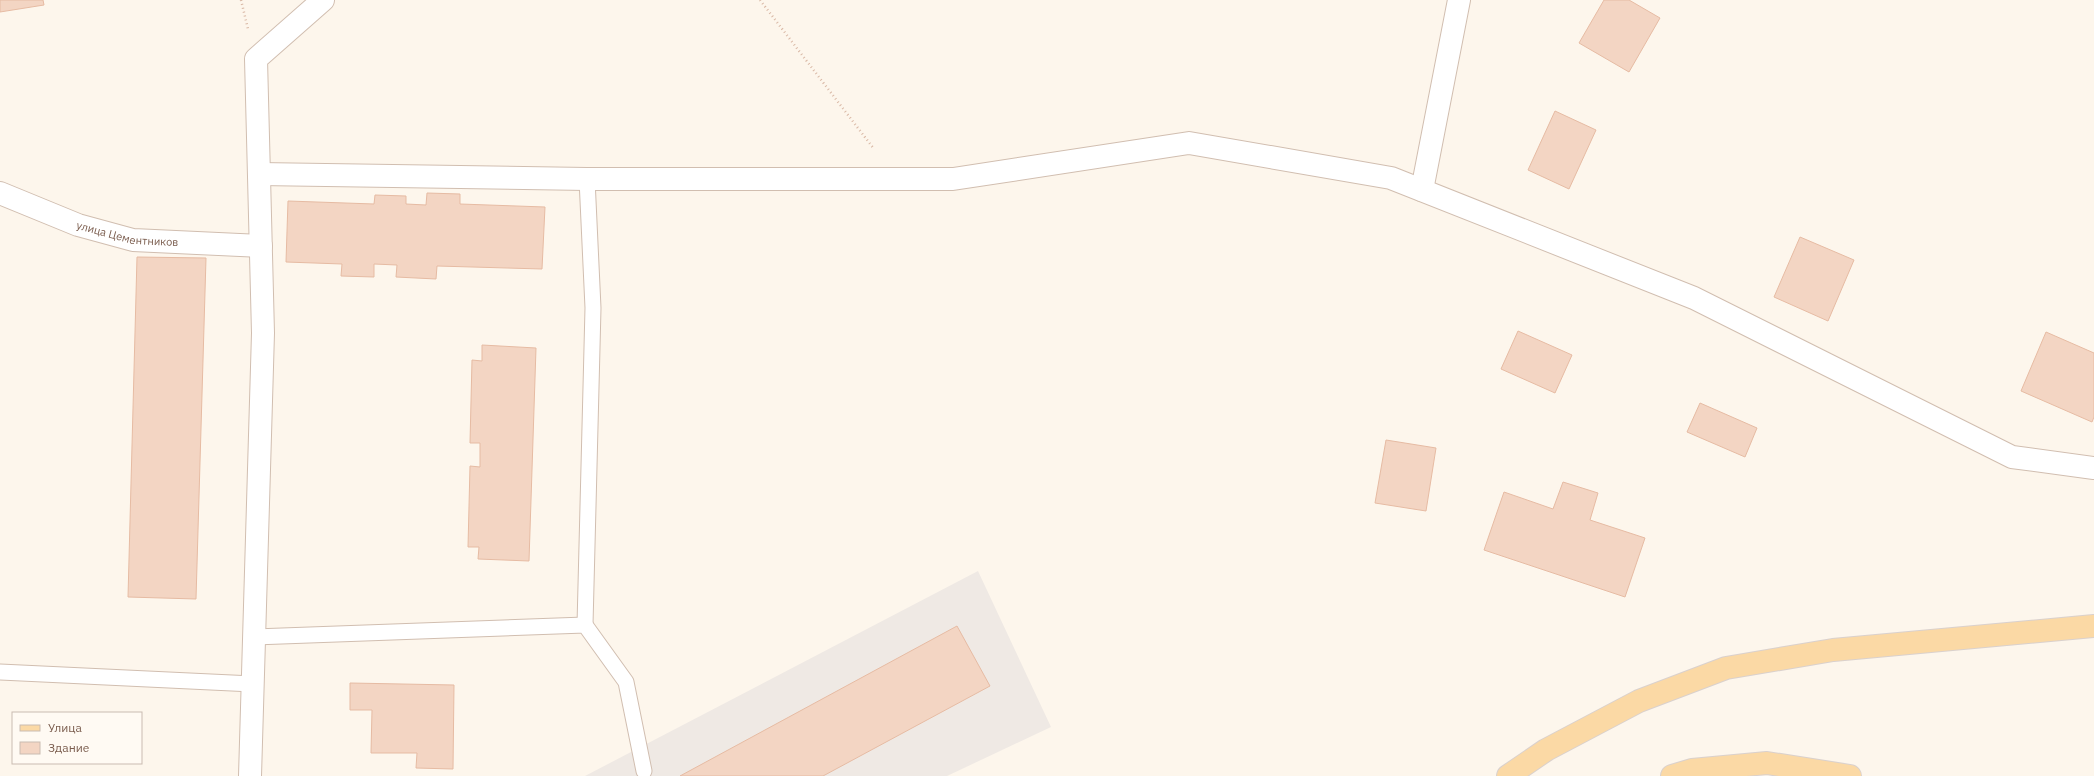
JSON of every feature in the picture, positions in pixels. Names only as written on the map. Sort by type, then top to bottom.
[{"type":"main road","points":[[1508,776],[1546,750],[1639,702],[1726,668],[1833,650],[2094,626]]},
{"type":"main road","points":[[1672,776],[1692,770],[1767,763],[1850,776]]},
{"type":"street","points":[[250,776],[263,333],[256,59],[323,0]]},
{"type":"street","points":[[1422,190],[1459,0]]},
{"type":"street","points":[[259,174],[587,179],[953,179],[1189,143],[1391,178],[1694,298],[2012,457],[2094,468]]},
{"type":"street","name":"улица Цементников","points":[[0,193],[78,225],[133,240],[261,246]]},
{"type":"lane","points":[[587,179],[593,308],[585,625],[626,682],[644,771]]},
{"type":"lane","points":[[254,637],[585,625]]},
{"type":"lane","points":[[0,672],[253,684]]},
{"type":"path","points":[[760,0],[875,151],[889,179]]},
{"type":"shaded area","points":[[978,571],[1051,727],[947,776],[585,776]]},
{"type":"building","points":[[0,0],[43,0],[44,5],[0,12]]},
{"type":"building","points":[[1604,0],[1629,0],[1660,18],[1629,72],[1579,43]]},
{"type":"building","points":[[1555,111],[1596,130],[1569,189],[1528,170]]},
{"type":"building","points":[[427,193],[460,194],[460,204],[545,207],[542,269],[437,266],[436,279],[396,277],[397,265],[374,264],[374,277],[341,276],[342,264],[286,262],[288,201],[374,204],[375,195],[406,196],[406,204],[426,205]]},
{"type":"building","points":[[1800,237],[1854,260],[1828,321],[1774,297]]},
{"type":"building","points":[[137,257],[206,258],[196,599],[128,597]]},
{"type":"building","points":[[1518,331],[1572,355],[1555,393],[1501,369]]},
{"type":"building","points":[[2046,332],[2094,353],[2094,417],[2092,422],[2021,391]]},
{"type":"building","points":[[482,345],[536,348],[529,561],[478,559],[479,547],[468,547],[470,466],[480,467],[480,443],[470,443],[472,360],[482,361]]},
{"type":"building","points":[[1700,403],[1757,428],[1745,457],[1687,432]]},
{"type":"building","points":[[1386,440],[1436,448],[1426,511],[1375,503]]},
{"type":"building","points":[[1563,482],[1598,493],[1590,520],[1645,538],[1625,597],[1484,550],[1504,492],[1553,509]]},
{"type":"building","points":[[957,626],[990,686],[823,776],[680,776]]},
{"type":"building","points":[[350,683],[454,685],[453,769],[416,768],[417,753],[371,753],[372,710],[350,710]]}]
